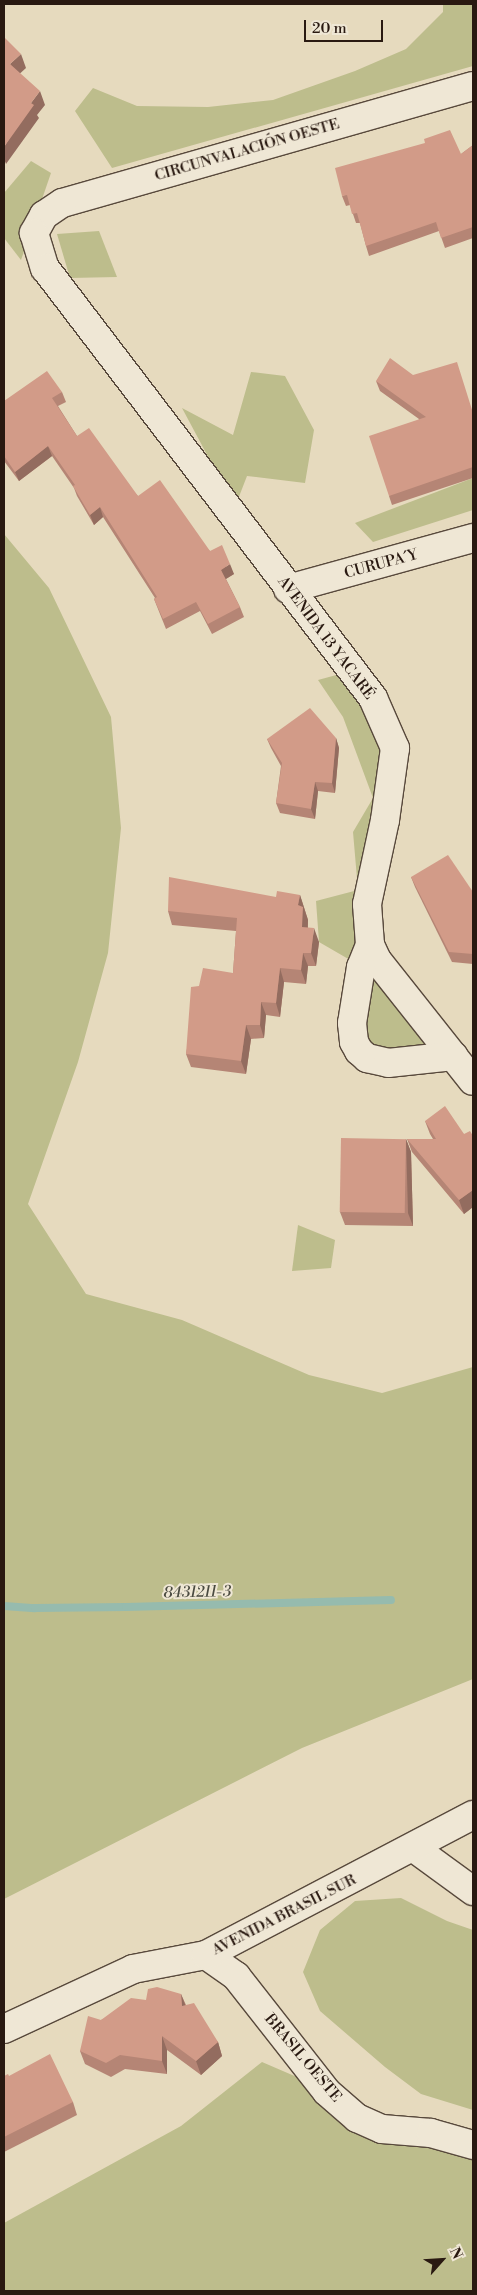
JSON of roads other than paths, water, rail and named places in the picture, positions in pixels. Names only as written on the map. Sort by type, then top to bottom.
[{"type":"street","name":"CIRCUNVALACIÓN OESTE","points":[[34,233],[44,215],[62,203],[473,86]]},
{"type":"street","name":"AVENIDA 13 YACARÉ","points":[[34,233],[39,256],[45,268],[373,698],[395,748],[385,820],[367,904],[370,945],[377,960],[473,1081]]},
{"type":"street","name":"CURUPA´Y","points":[[288,589],[473,538]]},
{"type":"street","points":[[370,945],[361,968],[352,1023],[354,1042],[359,1051],[366,1058],[388,1063],[454,1056]]},
{"type":"street","name":"AVENIDA BRASIL SUR","points":[[4,2029],[133,1969],[206,1955],[414,1848],[473,1815]]},
{"type":"street","points":[[414,1848],[473,1891]]},
{"type":"street","name":"BRASIL OESTE","points":[[206,1955],[236,1976],[327,2092],[357,2118],[382,2129],[431,2133],[473,2145]]},
{"type":"waterway","name":"8431211-3","points":[[4,1606],[35,1608],[126,1607],[391,1600]]}]
